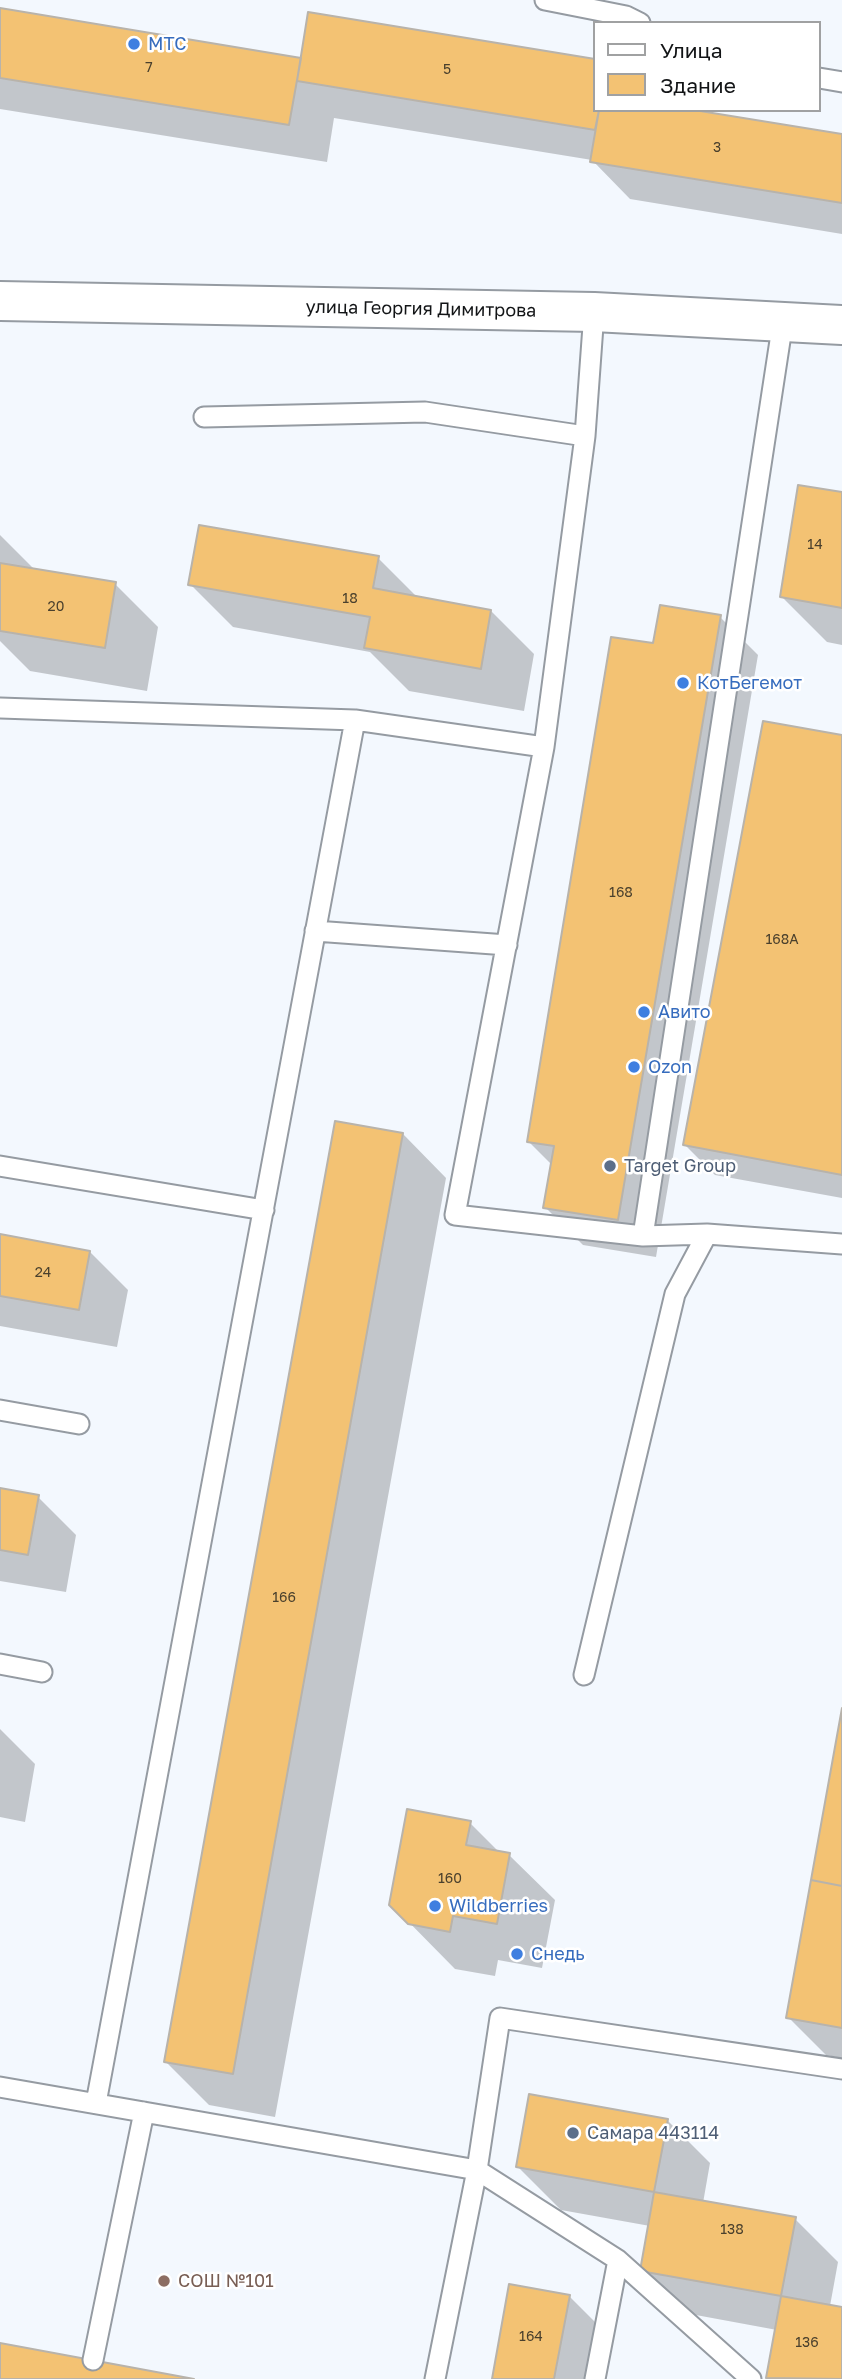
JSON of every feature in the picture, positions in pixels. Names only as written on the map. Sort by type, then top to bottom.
[{"type":"main road","name":"улица Георгия Димитрова","points":[[0,301],[594,312],[842,325]]},
{"type":"lane","points":[[544,0],[626,16],[635,21]]},
{"type":"lane","points":[[821,78],[842,82]]},
{"type":"lane","points":[[594,312],[585,436],[544,747],[455,1215],[643,1236],[707,1234],[842,1244]]},
{"type":"lane","points":[[643,1236],[783,321]]},
{"type":"lane","points":[[204,417],[425,412],[585,436]]},
{"type":"lane","points":[[0,708],[355,720],[544,747]]},
{"type":"lane","points":[[96,2103],[355,720]]},
{"type":"lane","points":[[315,931],[507,945]]},
{"type":"lane","points":[[0,1166],[264,1210]]},
{"type":"lane","points":[[584,1675],[675,1294],[707,1234]]},
{"type":"lane","points":[[0,1410],[79,1424]]},
{"type":"lane","points":[[0,1664],[42,1672]]},
{"type":"lane","points":[[435,2379],[477,2170],[500,2018],[842,2069]]},
{"type":"lane","points":[[0,2087],[477,2170],[618,2260],[751,2379]]},
{"type":"lane","points":[[93,2360],[144,2112]]},
{"type":"lane","points":[[595,2379],[618,2260]]},
{"type":"building","points":[[0,8],[301,58],[289,125],[0,78]]},
{"type":"building","points":[[308,12],[594,59],[594,112],[599,112],[595,130],[297,81]]},
{"type":"building","points":[[599,112],[706,112],[842,134],[842,203],[590,162]]},
{"type":"building","points":[[798,485],[842,492],[842,608],[780,597]]},
{"type":"building","points":[[199,525],[379,556],[373,588],[491,610],[481,669],[364,648],[370,617],[188,585]]},
{"type":"building","points":[[0,563],[116,582],[105,648],[0,631]]},
{"type":"building","points":[[660,605],[721,615],[618,1220],[543,1208],[554,1146],[527,1142],[611,637],[653,643]]},
{"type":"building","points":[[763,721],[842,735],[842,1175],[683,1145]]},
{"type":"building","points":[[335,1121],[403,1133],[233,2074],[164,2062]]},
{"type":"building","points":[[0,1234],[90,1251],[79,1310],[0,1296]]},
{"type":"building","points":[[0,1488],[39,1495],[28,1555],[0,1550]]},
{"type":"building","points":[[842,1708],[842,1886],[811,1880]]},
{"type":"building","points":[[407,1809],[471,1821],[466,1845],[510,1853],[497,1924],[453,1916],[450,1932],[408,1924],[389,1905]]},
{"type":"building","points":[[811,1880],[842,1886],[842,2028],[786,2018]]},
{"type":"building","points":[[529,2094],[668,2119],[654,2192],[516,2167]]},
{"type":"building","points":[[654,2192],[796,2217],[781,2296],[640,2271]]},
{"type":"building","points":[[509,2284],[570,2295],[554,2379],[492,2379]]},
{"type":"building","points":[[781,2296],[842,2307],[842,2379],[766,2378]]},
{"type":"building","points":[[0,2343],[194,2379],[0,2379]]},
{"type":"place","name":"МТС","points":[[134,44]]},
{"type":"place","name":"КотБегемот","points":[[683,683]]},
{"type":"place","name":"Авито","points":[[644,1012]]},
{"type":"place","name":"Ozon","points":[[634,1067]]},
{"type":"place","name":"Target Group","points":[[610,1166]]},
{"type":"place","name":"Wildberries","points":[[435,1906]]},
{"type":"place","name":"Снедь","points":[[517,1954]]},
{"type":"place","name":"Самара 443114","points":[[573,2133]]},
{"type":"place","name":"СОШ №101","points":[[164,2281]]}]
